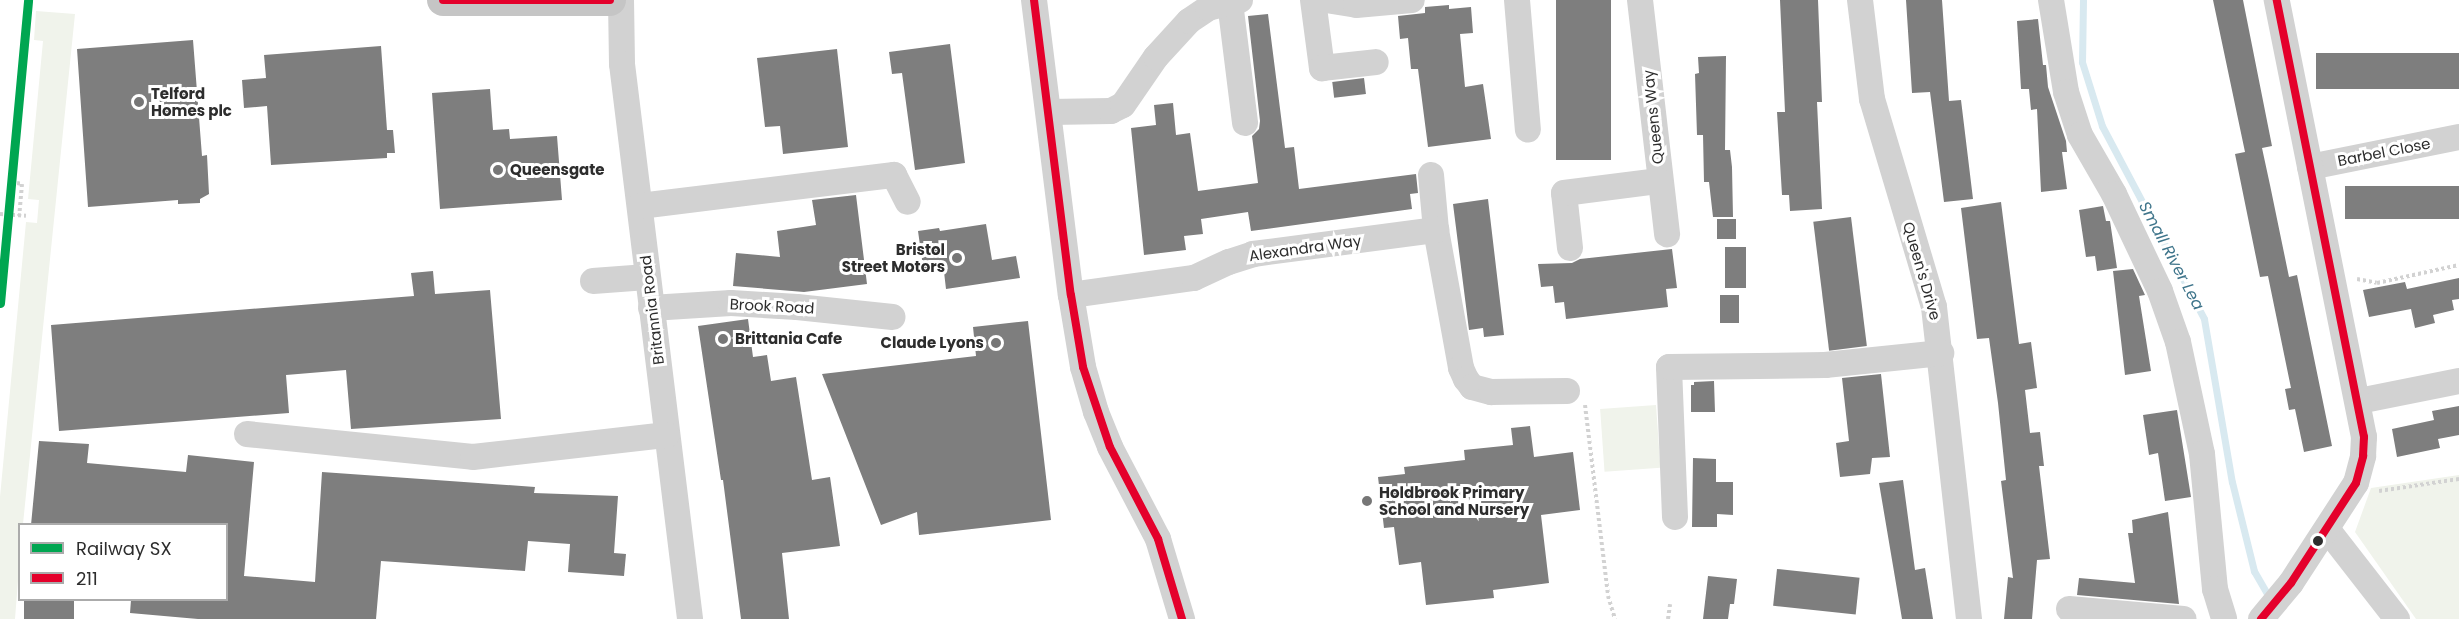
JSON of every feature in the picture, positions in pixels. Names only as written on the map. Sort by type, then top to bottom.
[{"type":"main road","points":[[443,0],[610,0]]},
{"type":"street","name":"Britannia Road","points":[[621,0],[622,64],[690,619]]},
{"type":"street","points":[[1034,0],[1050,112],[1071,294],[1083,367],[1096,412],[1129,488],[1158,539],[1182,619]]},
{"type":"street","points":[[1313,0],[1322,68],[1376,62]]},
{"type":"street","points":[[1326,0],[1356,5],[1412,0]]},
{"type":"street","points":[[1516,0],[1528,130]]},
{"type":"street","name":"Queens Way","points":[[1640,0],[1659,181],[1667,234]]},
{"type":"street","name":"Queen's Drive","points":[[1860,0],[1872,99],[1929,286],[1941,353],[1969,619]]},
{"type":"street","points":[[2051,0],[2066,92],[2080,135],[2114,194],[2160,291],[2178,342],[2202,454],[2215,589],[2224,619]]},
{"type":"street","points":[[2261,619],[2291,583],[2356,483],[2363,456],[2364,437],[2359,401],[2277,0]]},
{"type":"street","points":[[1050,112],[1111,111],[1123,105],[1177,32],[1199,13],[1235,1],[1245,123]]},
{"type":"street","name":"Barbel Close","points":[[2310,167],[2459,137]]},
{"type":"street","points":[[640,206],[894,175],[909,202]]},
{"type":"street","points":[[1431,175],[1436,230],[1458,340],[1461,368],[1472,387],[1491,392],[1576,397]]},
{"type":"street","points":[[1570,248],[1564,193],[1659,181]]},
{"type":"street","name":"Alexandra Way","points":[[1071,294],[1194,278],[1253,254],[1436,230]]},
{"type":"street","points":[[593,281],[647,277]]},
{"type":"street","name":"Brook Road","points":[[651,308],[731,303],[892,317]]},
{"type":"street","points":[[1675,517],[1669,367],[1825,365],[1941,353]]},
{"type":"street","points":[[2359,401],[2459,381]]},
{"type":"street","points":[[247,434],[473,457],[667,435]]},
{"type":"street","points":[[2327,529],[2397,619]]},
{"type":"street","points":[[2069,609],[2184,619]]},
{"type":"path","points":[[19,184],[20,214]]},
{"type":"path","points":[[0,214],[26,216]]},
{"type":"path","points":[[2333,274],[2377,283],[2459,265]]},
{"type":"path","points":[[1576,397],[1608,596],[1615,619]]},
{"type":"path","points":[[2356,483],[2372,492],[2459,479]]},
{"type":"path","points":[[1668,619],[1670,604]]},
{"type":"shaded area","points":[[36,11],[75,14],[23,523],[18,523],[18,581],[15,619],[0,619],[0,497],[26,222],[37,223],[39,200],[28,199],[43,41],[34,40]]},
{"type":"shaded area","points":[[1656,405],[1660,468],[1605,472],[1600,409]]},
{"type":"shaded area","points":[[2459,475],[2459,619],[2416,619],[2355,532],[2371,488]]},
{"type":"building","points":[[1556,0],[1611,0],[1611,160],[1556,160]]},
{"type":"building","points":[[1780,0],[1818,0],[1822,102],[1817,102],[1822,209],[1790,211],[1789,195],[1782,195],[1777,112],[1785,112]]},
{"type":"building","points":[[1906,0],[1942,0],[1949,101],[1961,100],[1973,199],[1944,202],[1930,92],[1912,93]]},
{"type":"building","points":[[2213,0],[2243,0],[2272,146],[2262,148],[2289,277],[2297,275],[2332,446],[2304,452],[2295,409],[2289,410],[2285,389],[2291,388],[2268,276],[2260,277],[2235,154],[2245,152]]},
{"type":"building","points":[[1449,5],[1449,9],[1471,7],[1473,33],[1460,34],[1465,87],[1483,84],[1491,139],[1428,147],[1418,69],[1411,69],[1408,38],[1400,39],[1398,16],[1425,13],[1425,7]]},
{"type":"building","points":[[1268,14],[1285,148],[1294,147],[1299,189],[1416,174],[1418,193],[1410,194],[1412,209],[1251,231],[1248,212],[1201,219],[1203,234],[1184,236],[1186,250],[1144,255],[1131,128],[1156,125],[1154,105],[1173,103],[1176,135],[1190,133],[1198,191],[1258,183],[1252,136],[1259,129],[1260,121],[1248,16]]},
{"type":"building","points":[[2038,19],[2043,65],[2046,65],[2048,87],[2066,141],[2067,152],[2062,152],[2067,189],[2041,192],[2037,109],[2031,110],[2029,89],[2021,89],[2017,21]]},
{"type":"building","name":"Telford Homes plc","points":[[193,40],[202,156],[207,155],[209,194],[200,199],[200,203],[178,204],[178,200],[88,207],[77,49]]},
{"type":"building","points":[[950,44],[965,163],[915,170],[902,73],[892,74],[889,52]]},
{"type":"building","points":[[381,46],[387,130],[393,130],[395,153],[387,153],[387,158],[271,165],[267,106],[244,108],[242,80],[266,78],[264,55]]},
{"type":"building","points":[[837,49],[848,147],[783,154],[780,126],[765,127],[757,58]]},
{"type":"building","points":[[2316,53],[2459,53],[2459,89],[2316,89]]},
{"type":"building","points":[[1726,56],[1725,150],[1730,150],[1733,217],[1713,217],[1709,182],[1704,182],[1703,135],[1697,135],[1695,74],[1699,73],[1698,57]]},
{"type":"building","points":[[1364,78],[1366,94],[1334,98],[1332,82]]},
{"type":"building","name":"Queensgate","points":[[490,89],[493,130],[509,129],[510,139],[557,136],[562,200],[440,209],[432,93]]},
{"type":"building","points":[[2345,186],[2459,186],[2459,219],[2345,219]]},
{"type":"building","points":[[856,195],[867,284],[804,292],[733,286],[736,253],[780,257],[777,231],[816,225],[812,200]]},
{"type":"building","points":[[1488,199],[1504,335],[1484,337],[1483,328],[1469,330],[1453,204]]},
{"type":"building","points":[[2001,202],[2019,344],[2031,342],[2037,388],[2025,390],[2030,433],[2040,432],[2044,466],[2039,466],[2050,559],[2037,560],[2032,619],[2004,619],[2008,577],[2013,578],[2001,481],[2006,480],[1998,403],[1989,338],[1977,339],[1961,208]]},
{"type":"building","points":[[2103,206],[2106,221],[2110,221],[2117,268],[2097,271],[2095,256],[2086,257],[2079,210]]},
{"type":"building","points":[[1851,217],[1867,346],[1829,351],[1813,222]]},
{"type":"building","points":[[1717,219],[1736,219],[1736,239],[1717,239]]},
{"type":"building","name":"Bristol Street Motors","points":[[986,224],[992,260],[1016,256],[1020,278],[946,289],[944,272],[924,274],[918,231],[939,228],[940,231]]},
{"type":"building","points":[[1725,247],[1746,247],[1746,288],[1725,288]]},
{"type":"building","points":[[1672,249],[1677,288],[1666,289],[1668,307],[1566,319],[1564,302],[1555,303],[1553,286],[1541,287],[1538,264],[1572,263],[1580,259]]},
{"type":"building","points":[[2133,269],[2145,295],[2139,296],[2151,371],[2125,375],[2113,271]]},
{"type":"building","points":[[433,271],[435,294],[490,290],[501,419],[351,429],[346,370],[286,375],[289,413],[59,431],[51,325],[414,296],[411,273]]},
{"type":"building","points":[[2459,278],[2459,299],[2452,300],[2454,310],[2433,315],[2435,323],[2415,328],[2411,309],[2369,317],[2363,290],[2405,282],[2407,289]]},
{"type":"building","points":[[1720,295],[1739,295],[1739,323],[1720,323]]},
{"type":"building","points":[[748,319],[753,357],[767,355],[771,381],[796,377],[812,480],[830,477],[840,546],[782,553],[789,619],[741,619],[723,480],[721,480],[698,326]]},
{"type":"building","points":[[1028,321],[1051,520],[919,535],[917,512],[881,525],[822,374],[976,356],[973,327]]},
{"type":"building","points":[[1881,374],[1890,457],[1872,458],[1870,474],[1840,477],[1836,443],[1849,441],[1842,378]]},
{"type":"building","points":[[1714,381],[1715,412],[1691,412],[1691,385],[1694,385],[1694,382]]},
{"type":"building","points":[[2459,406],[2459,435],[2438,439],[2440,448],[2397,457],[2392,429],[2434,420],[2432,411]]},
{"type":"building","points":[[2177,410],[2191,497],[2165,501],[2158,453],[2149,455],[2143,415]]},
{"type":"building","points":[[1530,426],[1534,457],[1573,452],[1580,510],[1541,515],[1549,583],[1493,590],[1494,598],[1426,605],[1421,562],[1399,565],[1394,527],[1384,528],[1378,477],[1405,474],[1404,467],[1465,460],[1464,450],[1513,445],[1511,428]]},
{"type":"building","points":[[39,441],[89,444],[87,463],[186,472],[188,455],[254,462],[244,576],[315,582],[322,472],[535,487],[534,493],[618,496],[614,553],[626,554],[624,576],[568,572],[570,544],[528,541],[525,571],[381,561],[376,619],[198,619],[130,613],[131,601],[228,601],[228,523],[31,523]]},
{"type":"building","points":[[1693,458],[1716,459],[1716,482],[1733,482],[1733,515],[1717,514],[1717,527],[1692,527]]},
{"type":"building","points":[[1903,480],[1915,570],[1925,568],[1933,619],[1902,619],[1879,483]]},
{"type":"building","points":[[2168,512],[2179,604],[2077,595],[2079,578],[2135,583],[2128,533],[2133,533],[2132,520]]},
{"type":"building","points":[[1777,569],[1860,578],[1856,614],[1773,606]]},
{"type":"building","points":[[1708,576],[1737,579],[1734,604],[1730,604],[1728,619],[1703,619]]},
{"type":"building","points":[[24,601],[74,601],[74,619],[24,619]]},
{"type":"waterway","name":"Small River Lea","points":[[2083,0],[2082,62],[2102,126],[2204,319],[2232,482],[2254,571],[2270,599]]},
{"type":"rail line","name":"SX","points":[[0,303],[28,0]]},
{"type":"transit line","name":"211","points":[[443,0],[610,0]]},
{"type":"transit line","name":"211","points":[[1034,0],[1071,295],[1083,367],[1110,447],[1158,539],[1182,619]]},
{"type":"transit line","name":"211","points":[[2261,619],[2291,583],[2356,483],[2363,456],[2364,437],[2277,0]]},
{"type":"place","name":"Telford Homes plc","points":[[139,102]]},
{"type":"place","name":"Queensgate","points":[[498,170]]},
{"type":"place","name":"Bristol Street Motors","points":[[957,258]]},
{"type":"place","name":"Brittania Cafe","points":[[723,339]]},
{"type":"place","name":"Claude Lyons","points":[[996,343]]},
{"type":"place","name":"Holdbrook Primary School and Nursery","points":[[1367,501]]}]
